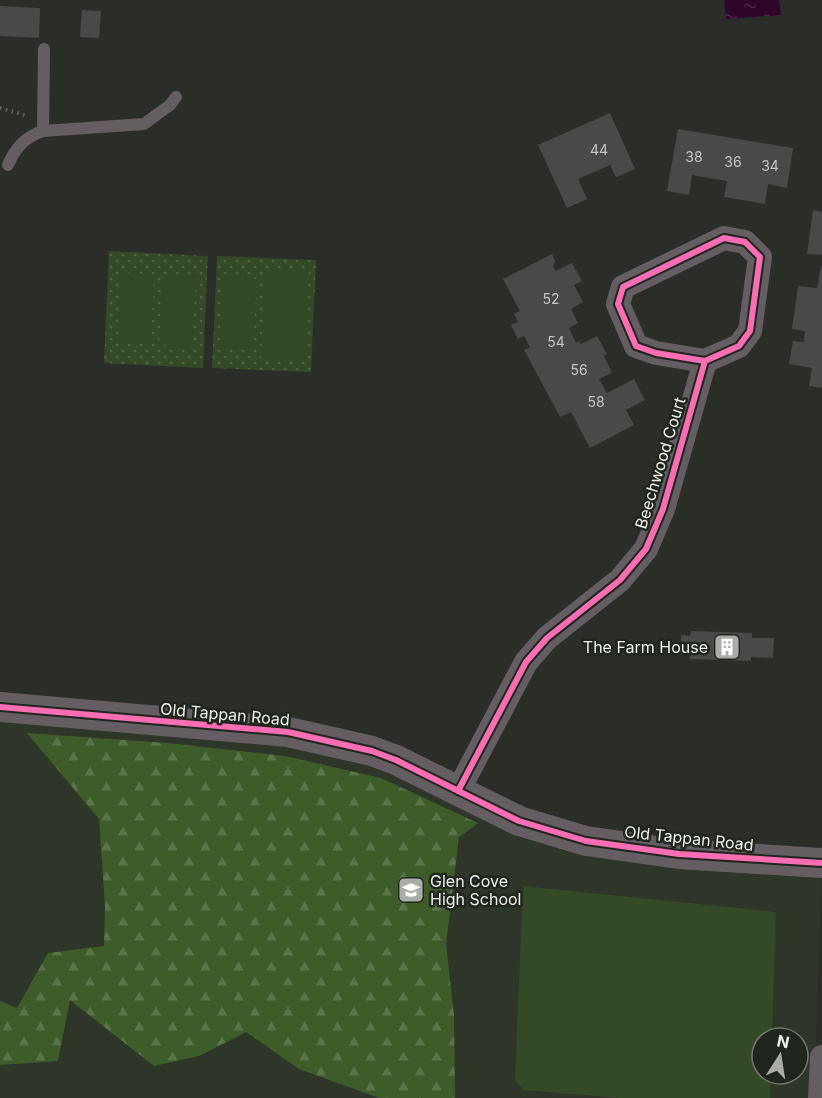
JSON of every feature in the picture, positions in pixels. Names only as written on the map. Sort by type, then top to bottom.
[{"type":"street","points":[[724,238],[746,242],[760,257],[750,331],[739,346],[705,361],[656,353],[636,346],[618,304],[623,286],[724,238]]},
{"type":"street","name":"Beechwood Court","points":[[458,791],[526,662],[547,638],[620,580],[646,549],[663,509],[705,361]]},
{"type":"street","name":"Old Tappan Road","points":[[0,707],[288,732],[372,751],[396,760],[519,821],[586,841],[679,854],[822,863]]},
{"type":"street","points":[[820,1098],[822,1057]]},
{"type":"lane","points":[[43,125],[44,49]]},
{"type":"lane","points":[[8,165],[18,147],[43,125],[144,124],[170,105],[176,97]]},
{"type":"path","points":[[0,108],[43,125]]},
{"type":"shaded area","name":"Glen Cove High School","points":[[0,714],[289,740],[388,763],[574,848],[822,871],[814,1098],[0,1098]]},
{"type":"green space","points":[[109,251],[208,256],[203,368],[104,363]]},
{"type":"green space","points":[[217,256],[316,260],[311,372],[212,368]]},
{"type":"green space","points":[[265,270],[309,271],[305,360],[261,358]]},
{"type":"green space","points":[[121,272],[154,274],[151,344],[117,342]]},
{"type":"green space","points":[[163,274],[196,276],[192,347],[159,345]]},
{"type":"green space","points":[[223,277],[257,279],[253,349],[219,348]]},
{"type":"green space","points":[[27,733],[168,743],[285,756],[381,778],[478,823],[459,837],[446,944],[454,1015],[455,1098],[379,1098],[299,1069],[246,1032],[199,1056],[154,1066],[70,1000],[58,1061],[0,1065],[0,1001],[17,1008],[48,953],[104,946],[105,906],[99,819]]},
{"type":"green space","points":[[523,886],[776,912],[772,1026],[750,1026],[750,1086],[770,1086],[770,1098],[619,1098],[523,1090],[515,1079]]},
{"type":"water","points":[[724,0],[779,0],[781,15],[726,19]]},
{"type":"building","points":[[0,6],[40,8],[39,38],[0,36]]},
{"type":"building","points":[[82,10],[101,11],[99,38],[80,37]]},
{"type":"building","points":[[610,113],[635,169],[616,177],[610,165],[578,179],[587,199],[567,208],[538,145]]},
{"type":"building","points":[[678,129],[793,148],[787,188],[768,184],[765,204],[724,197],[727,181],[692,175],[689,195],[667,191]]},
{"type":"building","points":[[813,210],[822,212],[822,255],[807,254]]},
{"type":"building","points":[[552,254],[555,261],[553,267],[556,271],[572,263],[582,281],[574,285],[583,302],[571,309],[578,323],[569,328],[576,343],[579,341],[581,344],[597,336],[607,354],[604,356],[612,373],[599,379],[607,393],[634,379],[645,400],[626,410],[634,425],[590,448],[571,412],[560,417],[524,350],[530,347],[524,336],[518,339],[511,325],[518,322],[514,314],[520,311],[503,279]]},
{"type":"building","points":[[821,266],[822,388],[809,386],[812,368],[789,364],[793,341],[804,342],[805,331],[792,329],[798,286],[817,288]]},
{"type":"building","name":"The Farm House","points":[[691,631],[752,633],[752,638],[774,638],[773,658],[751,657],[751,661],[690,659],[690,655],[680,655],[681,635],[690,636]]},
{"type":"cycle path","points":[[458,791],[526,662],[547,638],[620,580],[646,549],[663,509],[705,361],[739,346],[750,331],[760,257],[745,242],[724,238],[623,287],[618,304],[636,346],[656,353],[705,361]]},
{"type":"cycle path","points":[[0,707],[288,732],[372,751],[396,760],[519,821],[586,841],[679,854],[822,863]]},
{"type":"place","name":"The Farm House","points":[[727,647]]},
{"type":"place","name":"Glen Cove High School","points":[[411,890]]}]
